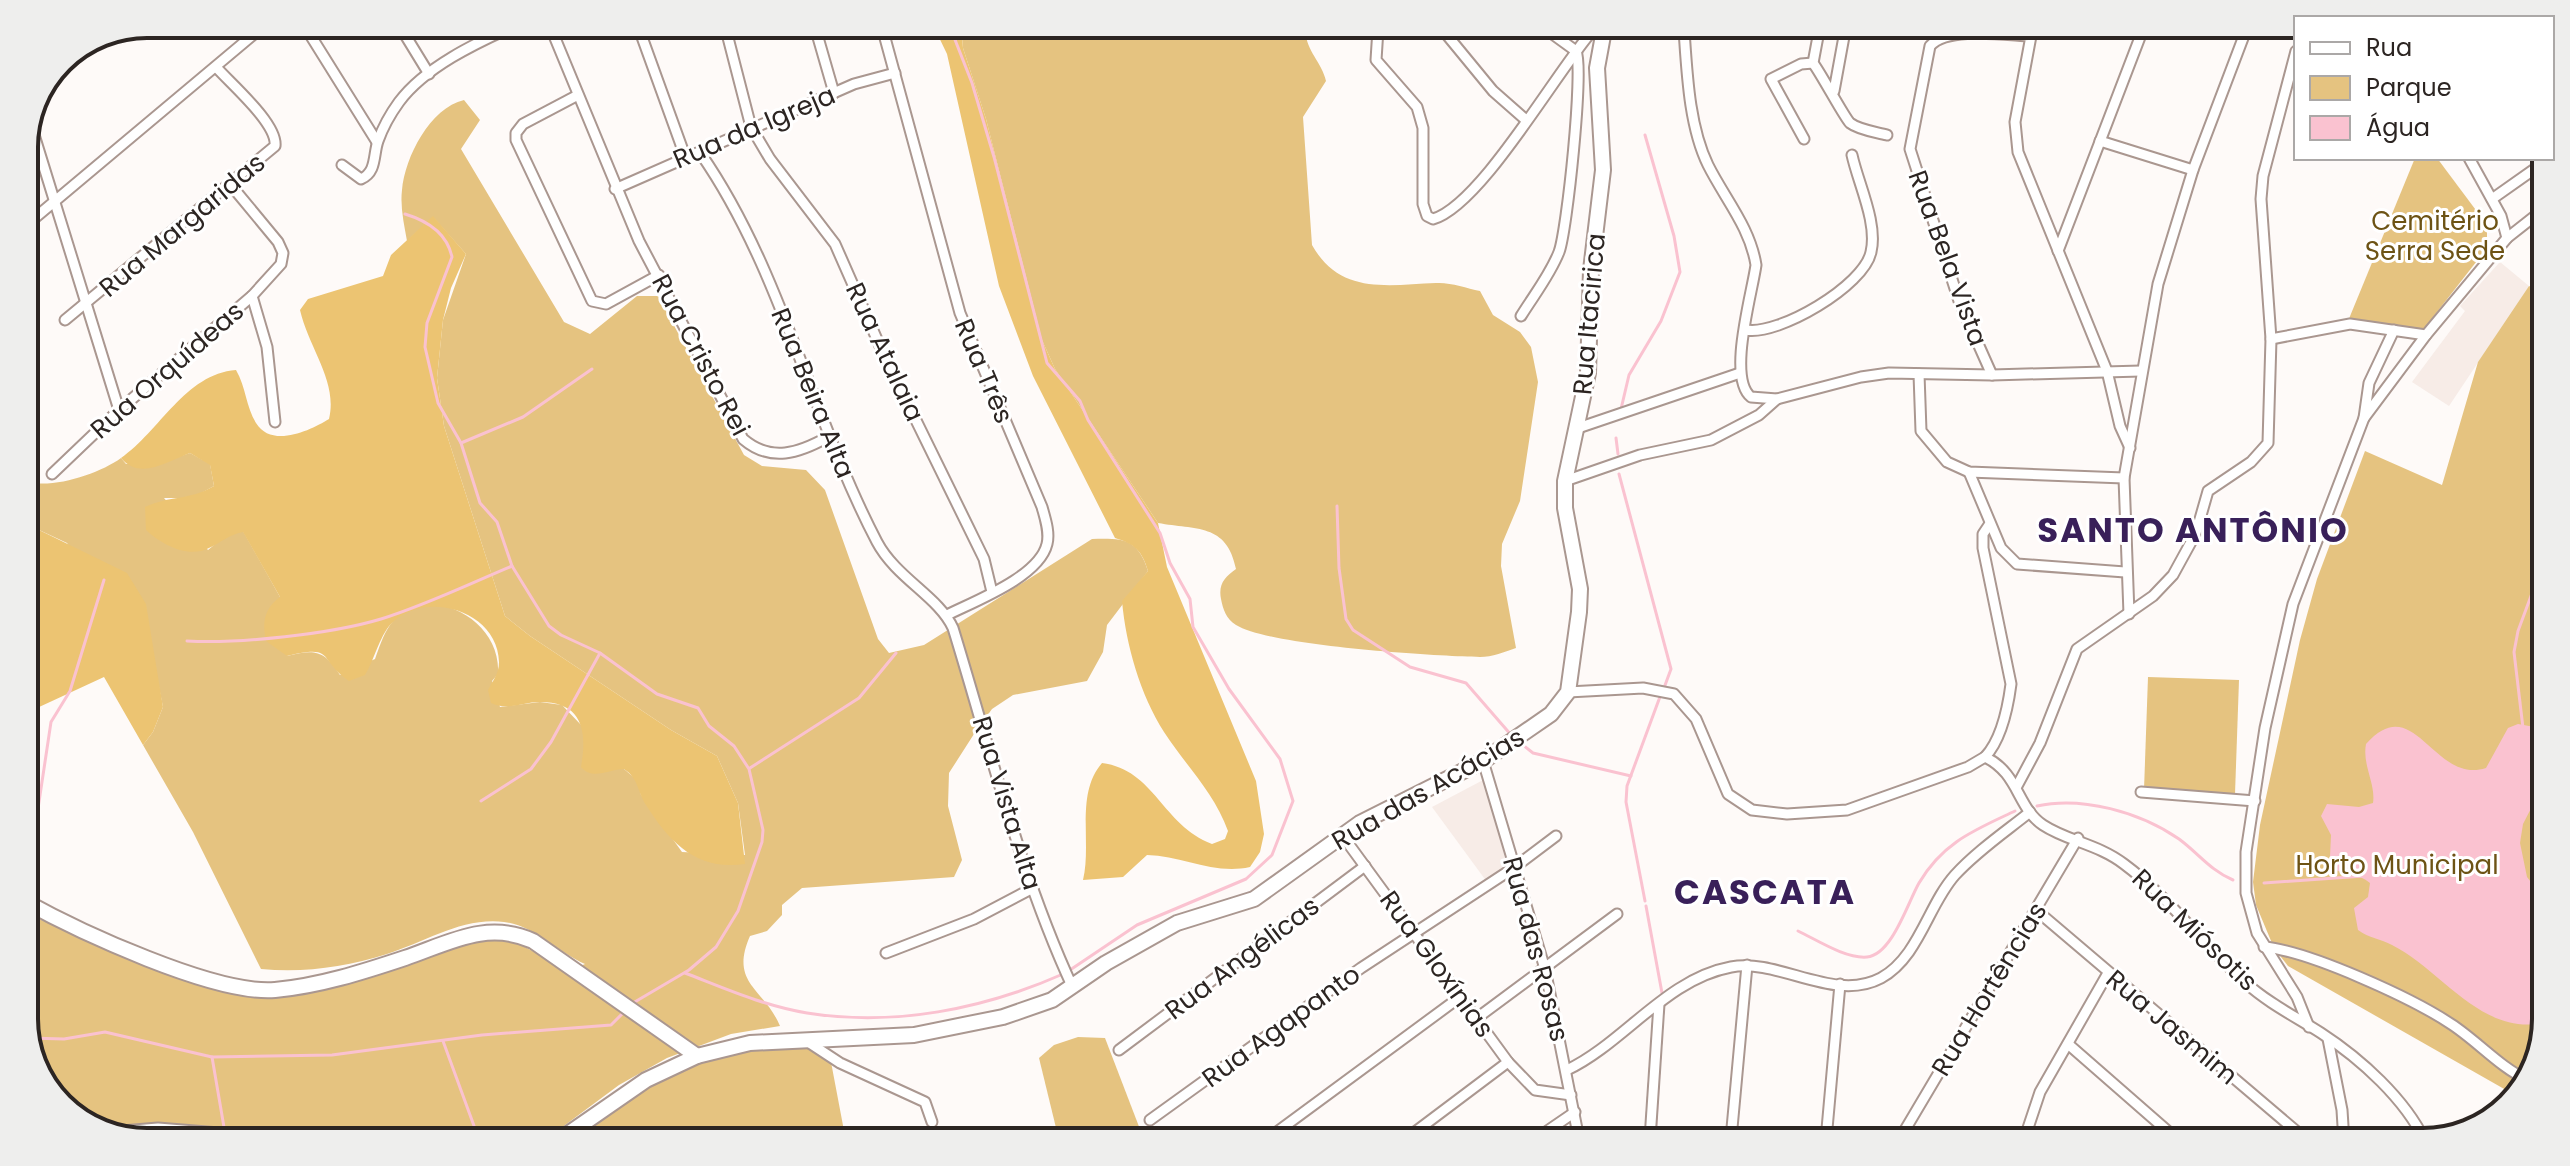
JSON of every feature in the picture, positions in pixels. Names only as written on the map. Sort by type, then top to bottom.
[{"type":"street","points":[[38,215],[216,67],[244,38]]},
{"type":"street","points":[[312,38],[377,142]]},
{"type":"street","points":[[407,38],[429,74]]},
{"type":"street","points":[[342,165],[361,179],[366,177],[373,166],[377,142],[399,102],[429,74],[490,38]]},
{"type":"street","name":"Rua Cristo Rei","points":[[555,38],[615,189],[743,439],[756,451],[781,454],[801,452],[828,437]]},
{"type":"street","points":[[642,38],[685,156]]},
{"type":"street","points":[[728,38],[751,127]]},
{"type":"street","points":[[818,38],[834,93]]},
{"type":"street","name":"Rua Três","points":[[885,38],[960,313],[1047,525],[1047,547],[1023,573],[947,615]]},
{"type":"street","points":[[1377,38],[1376,60],[1382,70],[1409,94],[1417,107],[1423,128],[1423,204],[1427,216],[1439,217],[1463,200],[1578,56],[1588,38]]},
{"type":"street","points":[[1449,38],[1493,91],[1526,120]]},
{"type":"street","points":[[1557,38],[1578,56]]},
{"type":"street","name":"Rua Itacirica","points":[[1568,692],[1580,589],[1565,508],[1565,481],[1588,373],[1591,270],[1602,185],[1596,96],[1603,38]]},
{"type":"street","points":[[1685,38],[1701,149],[1747,230],[1754,251],[1756,265],[1740,373],[1742,387],[1751,397],[1777,399],[1871,375],[2141,371]]},
{"type":"street","points":[[1816,38],[1813,63],[1834,91],[1849,122],[1887,135]]},
{"type":"street","points":[[1834,91],[1844,38]]},
{"type":"street","name":"Rua Bela Vista","points":[[1943,38],[1930,46],[1910,149],[1959,301],[1992,375]]},
{"type":"street","name":"Rua Bela Vista","points":[[2031,38],[2015,134],[2043,220],[2058,251]]},
{"type":"street","points":[[2130,448],[2120,426],[2107,371],[2058,251],[2140,38]]},
{"type":"street","points":[[2129,614],[2125,572],[2124,478],[2158,284],[2193,170],[2243,38]]},
{"type":"street","points":[[1521,316],[1553,266],[1566,229],[1578,56]]},
{"type":"street","points":[[2017,786],[2040,743],[2077,649],[2153,596],[2173,575],[2196,533],[2208,491],[2251,462],[2268,443],[2271,339],[2260,221],[2263,176],[2294,59]]},
{"type":"street","points":[[1804,139],[1771,79],[1801,64],[1813,63]]},
{"type":"street","name":"Rua Margaridas","points":[[65,320],[275,146],[276,136],[265,120],[216,67]]},
{"type":"street","name":"Rua da Igreja","points":[[615,189],[685,156],[701,154],[751,127],[834,93],[895,73]]},
{"type":"street","points":[[578,95],[523,124],[516,133],[516,140],[592,301],[606,304],[659,275]]},
{"type":"street","name":"Rua Atalaia","points":[[751,127],[843,259],[883,353],[975,539],[992,592]]},
{"type":"street","points":[[2100,141],[2193,170]]},
{"type":"street","points":[[38,147],[119,410]]},
{"type":"street","name":"Rua Beira Alta","points":[[701,154],[748,231],[828,437],[878,544],[907,581],[947,615]]},
{"type":"street","points":[[1746,330],[1761,332],[1799,317],[1852,278],[1866,263],[1871,254],[1869,219],[1852,155]]},
{"type":"street","points":[[2470,160],[2492,199],[2507,238]]},
{"type":"street","points":[[2492,199],[2532,171]]},
{"type":"street","name":"Rua Orquídeas","points":[[52,474],[119,410],[252,296],[281,264],[283,253],[278,242],[230,184]]},
{"type":"street","points":[[2364,418],[2426,335],[2507,238],[2532,218]]},
{"type":"street","points":[[252,296],[267,347],[275,422]]},
{"type":"street","points":[[2271,339],[2350,324],[2426,335]]},
{"type":"street","points":[[2394,330],[2369,383],[2364,418],[2293,604],[2265,728],[2246,852],[2246,893],[2264,947],[2297,997],[2309,1027],[2383,1084],[2417,1128]]},
{"type":"street","points":[[1575,429],[1740,373]]},
{"type":"street","points":[[1919,374],[1921,431],[1947,462],[1969,472],[2124,478]]},
{"type":"street","points":[[1565,481],[1640,455],[1700,443],[1734,431],[1777,399]]},
{"type":"street","points":[[1969,472],[2001,548],[2017,564],[2125,572]]},
{"type":"street","points":[[1568,692],[1643,688],[1674,694],[1696,719],[1728,794],[1752,810],[1787,814],[1847,810],[1968,767],[1991,751],[2008,707],[2011,684],[1983,548],[1983,534],[1989,525]]},
{"type":"street","name":"Rua Vista Alta","points":[[947,615],[1049,938],[1073,988]]},
{"type":"street","name":"Rua das Acácias","points":[[577,1128],[637,1086],[697,1056],[750,1043],[802,1038],[914,1035],[1026,1010],[1073,988],[1106,963],[1177,923],[1254,899],[1342,835],[1483,761],[1529,732],[1551,714],[1568,692]]},
{"type":"street","points":[[1567,1070],[1585,1062],[1659,1004],[1720,970],[1747,965],[1840,984],[1871,982],[1891,972],[1907,953],[1956,873],[2030,812],[2017,786],[2000,766],[1985,757]]},
{"type":"street","name":"Rua das Rosas","points":[[1483,761],[1545,969],[1577,1128]]},
{"type":"street","points":[[2141,792],[2255,801]]},
{"type":"street","name":"Rua Miósotis","points":[[2030,812],[2042,825],[2078,838],[2124,863],[2163,897],[2247,984],[2309,1027]]},
{"type":"street","name":"Rua Gloxínias","points":[[1342,835],[1508,1062],[1535,1090],[1571,1095]]},
{"type":"street","name":"Rua Agapanto","points":[[1150,1120],[1556,836]]},
{"type":"street","name":"Rua Hortências","points":[[1907,1128],[2078,838]]},
{"type":"street","name":"Rua Angélicas","points":[[1119,1050],[1365,866]]},
{"type":"street","points":[[886,953],[974,919],[1033,888]]},
{"type":"street","points":[[38,909],[68,925],[159,961],[238,986],[272,990],[337,979],[481,932],[517,934],[533,941],[697,1056]]},
{"type":"street","name":"Rua Jasmim","points":[[2036,910],[2292,1128]]},
{"type":"street","points":[[1477,1018],[1617,914]]},
{"type":"street","points":[[2264,947],[2297,952],[2409,1001],[2448,1022],[2518,1073]]},
{"type":"street","points":[[1732,1128],[1747,965]]},
{"type":"street","points":[[2027,1128],[2032,1108],[2108,973]]},
{"type":"street","points":[[1827,1128],[1840,984]]},
{"type":"street","points":[[1282,1128],[1460,997]]},
{"type":"street","points":[[1651,1128],[1659,1004]]},
{"type":"street","points":[[802,1038],[840,1063],[925,1102],[931,1109],[932,1122]]},
{"type":"street","points":[[2328,1039],[2343,1128]]},
{"type":"street","points":[[2068,1044],[2164,1128]]},
{"type":"street","points":[[1420,1128],[1508,1062]]},
{"type":"street","points":[[1552,1128],[1575,1112]]},
{"type":"shaded area","points":[[939,38],[962,38],[986,119],[1042,340],[1055,369],[1158,523],[1167,567],[1256,781],[1264,834],[1260,852],[1250,867],[1224,869],[1147,855],[1123,877],[1083,880],[1086,804],[1094,775],[1102,763],[1135,776],[1195,835],[1212,844],[1225,839],[1228,831],[1207,792],[1155,717],[1141,685],[1127,635],[1122,601],[1148,571],[1137,549],[1115,538],[1033,376],[999,286],[947,54]]},
{"type":"shaded area","points":[[433,216],[466,254],[451,288],[443,320],[437,378],[444,426],[505,616],[671,730],[717,756],[738,803],[745,864],[713,863],[686,851],[655,819],[635,781],[624,769],[596,774],[581,767],[582,731],[574,714],[566,707],[540,702],[509,706],[491,703],[488,690],[499,666],[496,645],[487,630],[475,619],[442,607],[425,607],[409,612],[389,626],[365,675],[349,681],[320,653],[287,656],[266,641],[266,616],[270,606],[280,597],[243,532],[209,548],[192,552],[167,545],[146,530],[145,507],[196,494],[214,486],[210,465],[190,453],[145,469],[129,465],[121,458],[187,392],[218,374],[236,370],[253,417],[263,431],[272,435],[292,435],[329,419],[330,391],[300,310],[308,299],[383,276],[391,255]]},
{"type":"shaded area","points":[[2500,262],[2529,286],[2449,406],[2412,382],[2465,311],[2460,306]]},
{"type":"shaded area","points":[[38,529],[127,573],[146,604],[163,707],[153,732],[143,745],[104,677],[38,708]]},
{"type":"shaded area","points":[[1485,779],[1508,870],[1487,882],[1432,807]]},
{"type":"green space","points":[[962,38],[1307,38],[1326,81],[1303,117],[1312,245],[1323,261],[1336,272],[1366,284],[1441,283],[1480,291],[1493,315],[1520,332],[1531,347],[1538,382],[1520,501],[1502,544],[1501,566],[1516,648],[1480,657],[1354,648],[1282,639],[1254,632],[1230,620],[1223,606],[1221,589],[1226,578],[1236,569],[1225,543],[1208,531],[1158,523],[1055,369],[1042,340],[986,119]]},
{"type":"green space","points":[[464,100],[480,120],[461,149],[564,322],[590,334],[637,296],[658,296],[744,455],[762,466],[806,470],[825,490],[878,639],[889,653],[924,645],[1092,539],[1128,543],[1140,552],[1148,571],[1107,625],[1103,652],[1087,681],[1013,695],[992,709],[949,773],[948,806],[962,860],[954,877],[802,888],[782,905],[782,915],[767,931],[750,936],[745,952],[746,976],[780,1026],[731,1034],[667,1058],[619,1085],[561,1128],[147,1128],[105,1120],[86,1110],[65,1091],[44,1054],[38,1026],[38,918],[111,952],[193,974],[244,994],[488,938],[514,941],[569,971],[585,964],[525,928],[489,921],[459,927],[356,962],[325,968],[261,969],[193,832],[143,745],[153,732],[163,707],[156,672],[67,543],[38,529],[38,483],[61,482],[88,475],[121,458],[126,464],[169,460],[190,453],[210,464],[214,486],[192,498],[164,498],[208,550],[225,536],[243,531],[280,597],[287,656],[312,652],[324,656],[340,675],[375,659],[390,625],[404,612],[421,606],[440,605],[458,611],[474,621],[496,653],[498,674],[492,681],[500,707],[540,702],[562,705],[583,727],[586,742],[615,769],[624,769],[638,781],[641,795],[682,852],[745,855],[738,803],[717,756],[671,730],[505,616],[444,426],[437,378],[443,320],[466,254],[433,217],[407,241],[402,209],[404,177],[414,149],[430,123],[452,105]]},
{"type":"green space","name":"Cemitério Serra Sede","points":[[2414,160],[2438,160],[2487,225],[2487,248],[2416,339],[2346,326]]},
{"type":"green space","name":"Horto Municipal","points":[[2529,286],[2532,287],[2532,1019],[2524,1061],[2506,1090],[2288,966],[2274,948],[2256,905],[2253,882],[2260,825],[2300,640],[2317,579],[2365,451],[2442,485],[2478,362]]},
{"type":"green space","points":[[2148,677],[2239,680],[2235,794],[2144,790]]},
{"type":"green space","points":[[1078,1037],[1105,1038],[1140,1128],[1056,1128],[1039,1058],[1054,1045]]},
{"type":"green space","points":[[799,1042],[831,1062],[843,1128],[586,1128],[633,1095],[673,1072],[737,1049]]},
{"type":"water","points":[[2518,724],[2532,727],[2532,807],[2523,824],[2520,843],[2527,877],[2532,883],[2532,1024],[2516,1024],[2478,1009],[2410,956],[2358,930],[2354,908],[2368,897],[2370,883],[2334,869],[2330,857],[2331,835],[2321,816],[2327,804],[2359,807],[2373,803],[2366,744],[2383,730],[2398,727],[2412,732],[2452,764],[2468,770],[2486,768],[2508,728]]},
{"type":"waterway","points":[[954,38],[972,83],[994,157],[1047,363],[1080,401],[1088,420],[1160,533],[1170,563],[1190,599],[1193,627],[1229,689],[1280,759],[1293,801],[1272,855],[1246,879],[1137,925],[1070,970]]},
{"type":"waterway","points":[[1621,409],[1629,375],[1661,321],[1680,272],[1674,236],[1645,135]]},
{"type":"waterway","points":[[405,214],[435,229],[446,241],[452,257],[427,323],[425,347],[438,403],[461,443],[480,503],[497,522],[512,566],[549,626],[600,653],[657,694],[698,708],[709,726],[734,746],[749,769],[763,830],[762,842],[738,911],[716,947],[689,970],[633,1003]]},
{"type":"waterway","points":[[461,443],[523,417],[592,369]]},
{"type":"waterway","points":[[1616,438],[1618,454]]},
{"type":"waterway","points":[[1619,474],[1671,669],[1664,688]]},
{"type":"waterway","points":[[1337,506],[1339,568],[1346,619],[1353,630],[1410,667],[1466,683],[1512,736]]},
{"type":"waterway","points":[[187,641],[258,639],[360,624],[414,607],[512,566]]},
{"type":"waterway","points":[[38,808],[51,722],[70,691],[104,580]]},
{"type":"waterway","points":[[2523,728],[2514,652],[2532,593]]},
{"type":"waterway","points":[[481,801],[531,769],[551,742],[600,653]]},
{"type":"waterway","points":[[750,768],[859,698],[896,653]]},
{"type":"waterway","points":[[1645,901],[1626,802],[1627,786],[1661,694]]},
{"type":"waterway","points":[[1523,745],[1533,753],[1631,776]]},
{"type":"waterway","points":[[2037,806],[2073,803],[2129,814],[2164,829],[2211,867],[2233,880]]},
{"type":"waterway","points":[[1798,931],[1850,955],[1867,957],[1876,954],[1892,938],[1919,883],[1938,857],[1986,824],[2015,811]]},
{"type":"waterway","points":[[2264,883],[2364,876]]},
{"type":"waterway","points":[[1646,906],[1662,993]]},
{"type":"waterway","points":[[685,973],[791,1010],[873,1018],[938,1012],[970,1005],[1002,997],[1063,974]]},
{"type":"waterway","points":[[40,1038],[64,1039],[105,1032],[212,1057],[332,1055],[482,1035],[611,1025],[625,1011]]},
{"type":"waterway","points":[[1656,1128],[1661,1038]]},
{"type":"waterway","points":[[443,1041],[475,1128]]},
{"type":"waterway","points":[[212,1057],[224,1128]]},
{"type":"district","name":"SANTO ANTÔNIO","points":[[2193,530]]},
{"type":"district","name":"CASCATA","points":[[1765,892]]}]
